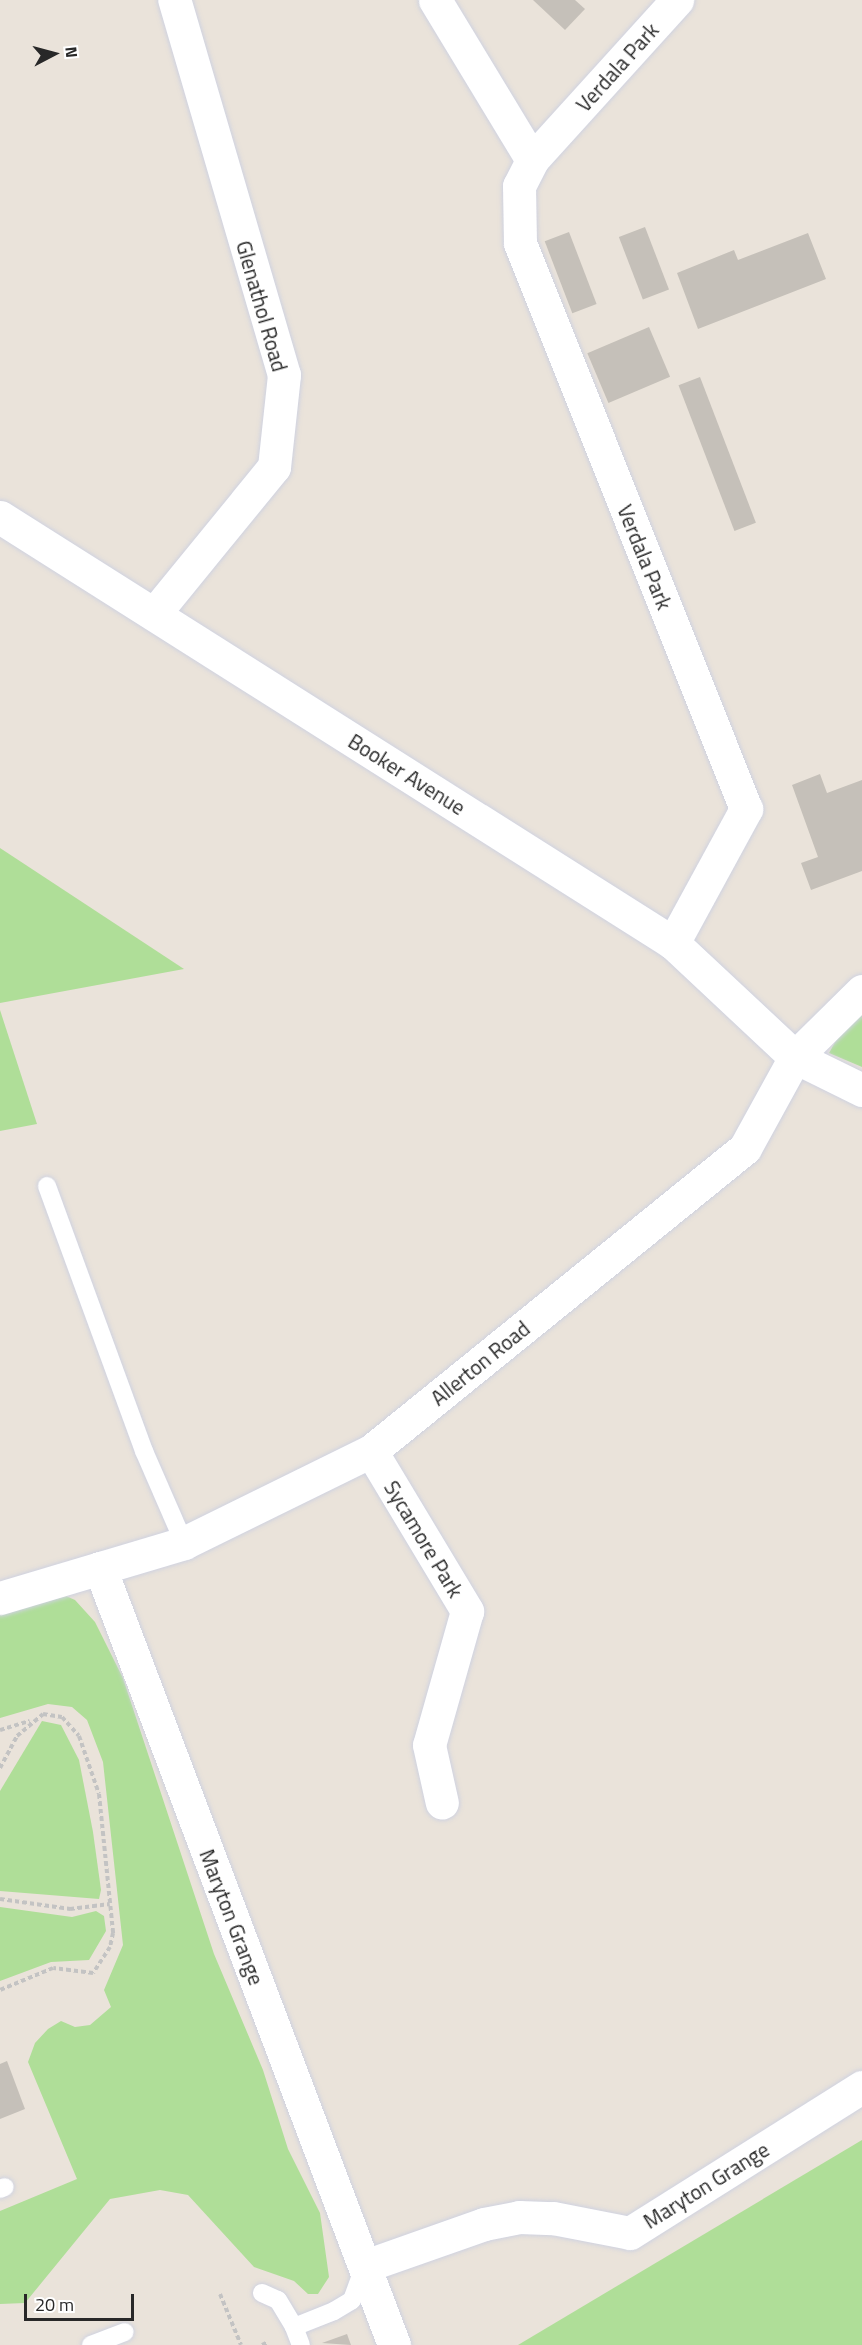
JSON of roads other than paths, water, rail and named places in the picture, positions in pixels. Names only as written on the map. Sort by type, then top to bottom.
[{"type":"street","name":"Glenathol Road","points":[[154,614],[274,467],[284,375],[174,0]]},
{"type":"street","points":[[435,0],[532,160]]},
{"type":"street","name":"Verdala Park","points":[[673,943],[746,809],[520,243],[519,186],[532,160],[677,0]]},
{"type":"street","name":"Booker Avenue","points":[[0,517],[673,943],[795,1057],[862,1090]]},
{"type":"street","name":"Allerton Road","points":[[0,1598],[184,1543],[371,1451],[745,1148],[795,1057],[862,991]]},
{"type":"street","name":"Sycamore Park","points":[[371,1451],[467,1611],[429,1745],[442,1803]]},
{"type":"street","name":"Maryton Grange","points":[[100,1568],[394,2345]]},
{"type":"street","name":"Maryton Grange","points":[[365,2266],[484,2224],[519,2217],[553,2218],[630,2233],[862,2087]]},
{"type":"lane","points":[[47,1186],[144,1451],[184,1543]]},
{"type":"lane","points":[[294,2327],[334,2312],[352,2300],[365,2266]]},
{"type":"lane","points":[[262,2293],[278,2300],[294,2327],[301,2345]]},
{"type":"lane","points":[[91,2345],[125,2332]]}]
